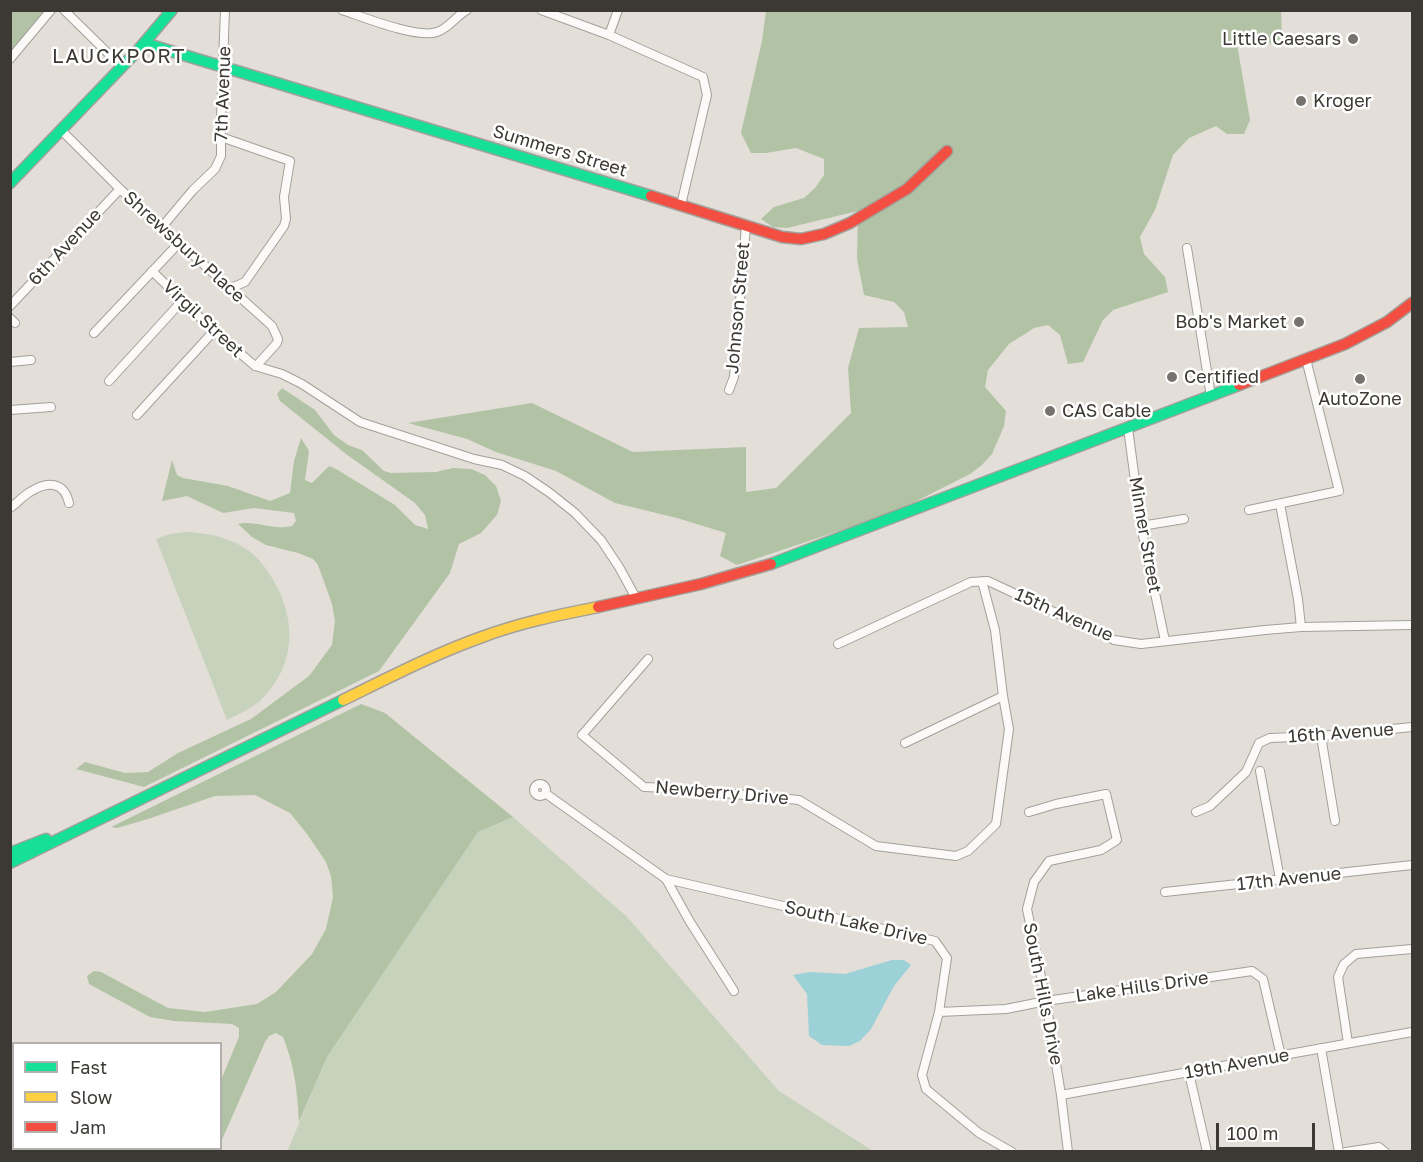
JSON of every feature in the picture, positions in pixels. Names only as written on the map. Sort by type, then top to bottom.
[{"type":"main road","points":[[11,183],[122,67],[172,10]]},
{"type":"main road","name":"Summers Street","points":[[144,43],[681,204],[782,237],[801,238],[824,234],[850,223],[907,189],[947,151]]},
{"type":"main road","points":[[10,863],[363,690],[470,641],[528,622],[746,572],[786,559],[1345,344],[1387,322],[1413,303]]},
{"type":"main road","points":[[10,853],[57,834],[75,831]]},
{"type":"main road","points":[[10,870],[59,843],[75,831]]},
{"type":"street","points":[[10,59],[51,10]]},
{"type":"street","points":[[64,10],[122,67]]},
{"type":"street","name":"7th Avenue","points":[[162,226],[193,190],[215,169],[221,156],[225,10]]},
{"type":"street","points":[[342,10],[415,32],[433,33],[443,29],[467,10]]},
{"type":"street","points":[[541,10],[609,35],[703,77],[707,95],[681,204]]},
{"type":"street","points":[[609,35],[618,10]]},
{"type":"street","name":"Shrewsbury Place","points":[[61,130],[120,189],[272,326],[278,339],[277,343],[255,366]]},
{"type":"street","points":[[221,137],[290,161],[284,197],[286,219],[284,226],[245,282],[231,288]]},
{"type":"street","name":"6th Avenue","points":[[10,306],[120,189]]},
{"type":"street","name":"Johnson Street","points":[[729,390],[734,377],[746,225]]},
{"type":"street","points":[[94,333],[179,243]]},
{"type":"street","points":[[1187,248],[1211,396]]},
{"type":"street","name":"Virgil Street","points":[[152,271],[214,331],[255,366]]},
{"type":"street","points":[[109,381],[182,301]]},
{"type":"street","points":[[137,415],[214,331]]},
{"type":"street","points":[[1249,510],[1339,491],[1306,359]]},
{"type":"street","points":[[10,362],[31,360]]},
{"type":"street","points":[[255,366],[282,374],[302,384],[360,422],[474,459],[502,465],[525,476],[575,513],[601,540],[636,598]]},
{"type":"street","points":[[10,410],[51,407]]},
{"type":"street","name":"Minner Street","points":[[1128,428],[1141,526],[1165,642]]},
{"type":"street","points":[[10,508],[31,491],[49,484],[61,487],[69,503]]},
{"type":"street","points":[[1280,504],[1301,627]]},
{"type":"street","points":[[1141,526],[1184,519]]},
{"type":"street","points":[[838,645],[972,582],[982,581]]},
{"type":"street","name":"15th Avenue","points":[[982,581],[988,581],[1114,640],[1141,644],[1301,627],[1413,625]]},
{"type":"street","name":"Newberry Drive","points":[[648,659],[582,735],[644,787],[800,800],[876,846],[956,856],[968,851],[996,824],[1009,729],[995,630],[982,581]]},
{"type":"street","points":[[905,743],[1003,696]]},
{"type":"street","name":"16th Avenue","points":[[1196,812],[1210,806],[1246,772],[1259,743],[1270,738],[1321,736],[1413,727]]},
{"type":"street","points":[[1321,736],[1335,821]]},
{"type":"street","points":[[1260,771],[1280,879]]},
{"type":"street","name":"South Lake Drive","points":[[545,793],[666,879],[935,941],[947,958],[939,1012],[922,1075],[926,1089],[979,1134],[1011,1152]]},
{"type":"street","name":"South Hills Drive","points":[[1029,812],[1106,794],[1117,840],[1101,850],[1049,861],[1034,882],[1027,909],[1046,1000],[1062,1095],[1068,1152]]},
{"type":"street","name":"17th Avenue","points":[[1165,892],[1413,865]]},
{"type":"street","points":[[666,879],[690,922],[734,991]]},
{"type":"street","points":[[1348,1043],[1338,977],[1344,964],[1356,954],[1413,949]]},
{"type":"street","name":"Lake Hills Drive","points":[[939,1012],[1006,1009],[1046,1000],[1252,971],[1263,979],[1281,1056]]},
{"type":"street","name":"19th Avenue","points":[[1062,1095],[1413,1032]]},
{"type":"street","points":[[1321,1048],[1339,1152]]},
{"type":"street","points":[[1189,1073],[1207,1152]]},
{"type":"street","points":[[1346,1152],[1379,1147],[1384,1151]]},
{"type":"green space","points":[[11,11],[47,11],[11,52]]},
{"type":"green space","points":[[766,11],[1281,11],[1282,43],[1237,44],[1250,120],[1244,134],[1227,134],[1216,126],[1189,138],[1173,155],[1155,210],[1140,237],[1144,254],[1165,277],[1168,292],[1113,310],[1103,320],[1083,362],[1068,364],[1060,335],[1048,325],[1034,328],[1009,344],[988,370],[985,387],[1006,411],[1004,426],[992,454],[970,474],[893,513],[737,565],[720,556],[726,533],[615,503],[556,471],[496,452],[467,439],[408,423],[532,403],[633,452],[746,447],[746,492],[776,488],[851,413],[848,368],[859,328],[908,327],[904,312],[894,302],[864,295],[857,259],[858,211],[787,228],[773,227],[761,219],[774,207],[804,198],[824,175],[824,159],[796,148],[751,153],[741,133],[762,41]]},
{"type":"green space","points":[[282,388],[315,410],[334,435],[348,445],[362,450],[384,471],[391,473],[436,472],[453,468],[471,469],[485,475],[496,486],[501,501],[497,515],[481,533],[459,544],[450,573],[379,671],[144,787],[76,769],[85,762],[125,773],[148,772],[178,753],[251,719],[309,676],[332,645],[335,621],[332,604],[318,565],[313,559],[298,553],[266,545],[252,537],[238,524],[292,526],[296,521],[294,513],[254,508],[223,513],[187,496],[162,501],[172,460],[177,475],[183,478],[228,486],[270,501],[290,493],[294,461],[301,438],[309,451],[305,480],[312,483],[329,466],[395,505],[415,525],[428,529],[425,515],[415,503],[346,454],[280,401],[277,394]]},
{"type":"green space","points":[[186,532],[222,538],[249,551],[264,565],[284,602],[287,615],[289,642],[287,655],[277,680],[259,702],[227,720],[156,539]]},
{"type":"green space","points":[[361,704],[385,713],[513,817],[478,832],[327,1057],[299,1122],[293,1069],[283,1037],[276,1033],[269,1036],[265,1042],[222,1140],[222,1078],[239,1037],[239,1028],[232,1024],[174,1021],[150,1017],[89,984],[87,976],[94,971],[101,972],[168,1008],[205,1012],[257,1004],[276,992],[312,954],[326,929],[333,897],[331,876],[326,862],[290,813],[255,795],[215,796],[148,819],[117,828],[111,827]]},
{"type":"green space","points":[[513,817],[627,917],[779,1091],[873,1151],[287,1152],[327,1057],[478,832]]},
{"type":"water","points":[[892,960],[904,960],[911,965],[894,986],[871,1029],[860,1041],[849,1046],[822,1045],[809,1036],[807,994],[793,975],[810,972],[845,974]]},
{"type":"traffic: fast","points":[[10,183],[139,49],[172,10]]},
{"type":"traffic: fast","points":[[144,43],[651,196]]},
{"type":"traffic: fast","points":[[771,564],[1239,385]]},
{"type":"traffic: fast","points":[[10,863],[343,700]]},
{"type":"traffic: fast","points":[[10,853],[46,839]]},
{"type":"traffic: slow","points":[[343,700],[429,659],[482,637],[524,623],[598,607]]},
{"type":"traffic: jam","points":[[651,196],[782,237],[801,239],[824,234],[850,223],[907,189],[947,151]]},
{"type":"traffic: jam","points":[[1239,385],[1345,344],[1387,322],[1412,303]]},
{"type":"traffic: jam","points":[[598,607],[701,584],[771,564]]},
{"type":"place","name":"Little Caesars","points":[[1353,39]]},
{"type":"place","name":"Kroger","points":[[1301,101]]},
{"type":"place","name":"Bob's Market","points":[[1299,322]]},
{"type":"place","name":"Certified","points":[[1172,377]]},
{"type":"place","name":"AutoZone","points":[[1360,379]]},
{"type":"place","name":"CAS Cable","points":[[1050,411]]},
{"type":"district","name":"LAUCKPORT","points":[[119,57]]}]
